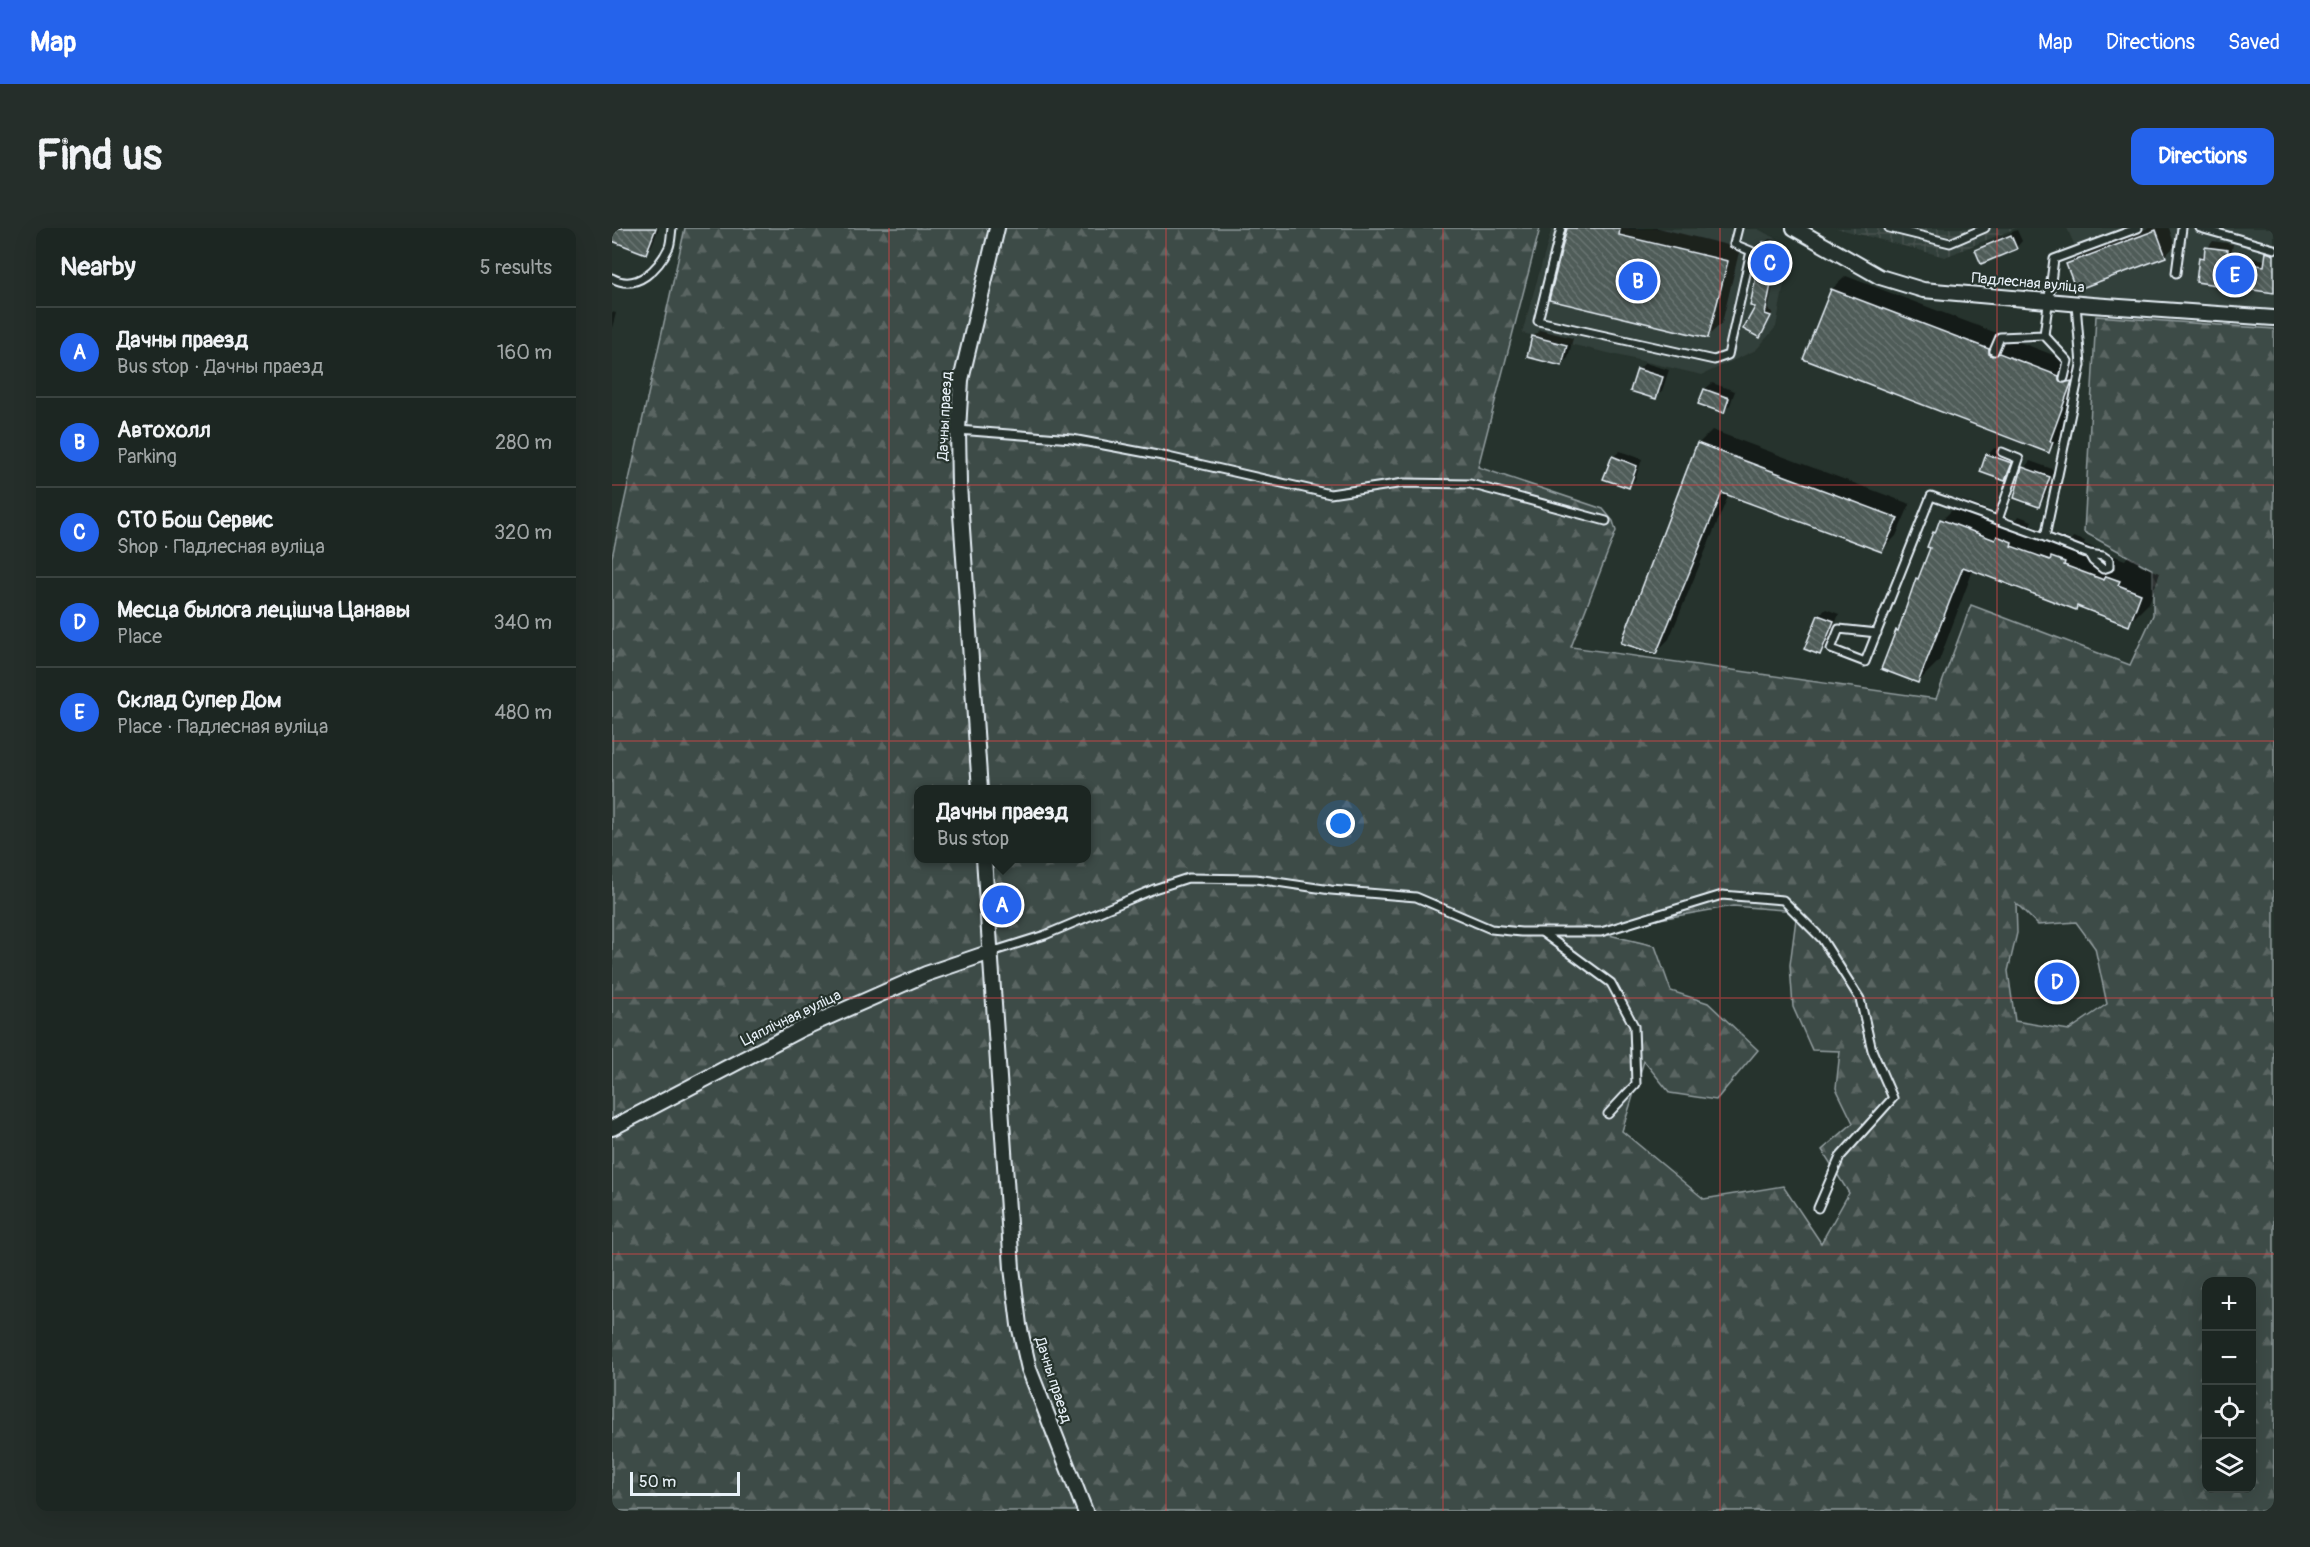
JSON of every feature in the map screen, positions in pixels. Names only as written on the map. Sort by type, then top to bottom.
[{"type":"street","name":"Дачны праезд","points":[[980,785],[958,485],[958,430],[961,380],[997,228]]},
{"type":"street","name":"Падлесная вуліца","points":[[1794,228],[1860,267],[1896,283],[1923,290],[2274,318]]},
{"type":"street","name":"Дачны праезд","points":[[984,863],[1012,1268],[1019,1324],[1035,1386],[1085,1511]]},
{"type":"street","name":"Цяплічная вуліца","points":[[612,1128],[801,1029],[926,974],[991,952]]},
{"type":"lane","points":[[612,278],[632,282],[652,273],[670,245],[672,228]]},
{"type":"lane","points":[[1561,228],[1538,321],[1714,360],[1728,355],[1751,251],[1734,244],[1738,228]]},
{"type":"lane","points":[[1890,228],[1950,243],[1985,228]]},
{"type":"lane","points":[[2064,378],[2068,362],[2044,335],[2054,259],[2138,228]]},
{"type":"lane","points":[[2176,273],[2182,228]]},
{"type":"lane","points":[[2200,228],[2274,249]]},
{"type":"lane","points":[[2044,537],[2081,365],[2076,304]]},
{"type":"lane","points":[[1994,351],[2000,336],[2044,335]]},
{"type":"lane","points":[[958,430],[1072,439],[1168,457],[1330,494],[1404,483],[1470,484],[1606,521]]},
{"type":"lane","points":[[1998,520],[2019,459],[2002,452]]},
{"type":"lane","points":[[1877,633],[1839,629],[1831,649],[1865,662],[1877,633],[1931,496],[2090,554]]},
{"type":"lane","points":[[991,952],[1045,935],[1154,889],[1188,878],[1256,879],[1331,890],[1379,892],[1416,897],[1491,929],[1544,933],[1601,932],[1722,894],[1783,900],[1822,939],[1860,999],[1872,1050],[1893,1098],[1840,1156],[1818,1208]]},
{"type":"lane","points":[[1544,933],[1611,983],[1635,1026],[1636,1084],[1608,1114]]},
{"type":"shaded area","points":[[1552,228],[1758,229],[1791,247],[1776,327],[1756,350],[1702,375],[1522,333]]},
{"type":"shaded area","points":[[1836,228],[2016,228],[1945,257]]},
{"type":"shaded area","points":[[2067,228],[2274,228],[2274,310],[2075,297],[2076,290],[2066,264],[2080,258]]},
{"type":"green space","points":[[685,228],[1540,228],[1478,467],[1603,509],[1613,521],[1616,531],[1571,647],[1936,699],[1971,605],[2130,665],[2153,615],[2153,570],[2084,532],[2096,316],[2274,329],[2274,1511],[612,1511],[612,557]],"holes":[[[2016,903],[2038,925],[2076,922],[2095,948],[2107,1004],[2069,1030],[2015,1021],[2008,971],[2017,933]],[[1733,906],[1797,911],[1790,965],[1793,1007],[1812,1050],[1840,1051],[1836,1088],[1853,1123],[1822,1150],[1849,1193],[1821,1243],[1783,1186],[1704,1199],[1622,1131],[1644,1061],[1670,1093],[1716,1100],[1758,1050],[1708,1003],[1671,991],[1655,946],[1592,931]]]},
{"type":"building","points":[[612,228],[656,228],[646,254],[612,241]]},
{"type":"building","points":[[1567,228],[1620,228],[1619,235],[1728,261],[1708,338],[1549,300]]},
{"type":"building","points":[[2156,230],[2166,257],[2076,290],[2066,264]]},
{"type":"building","points":[[2011,235],[2017,249],[1981,264],[1975,250]]},
{"type":"building","points":[[1763,242],[1779,245],[1765,314],[1771,316],[1760,338],[1743,329],[1755,307],[1750,306]]},
{"type":"building","points":[[2205,247],[2228,250],[2226,261],[2264,266],[2266,252],[2274,255],[2274,293],[2196,282],[2199,257],[2204,258]]},
{"type":"building","points":[[1831,289],[1989,349],[1989,354],[1992,356],[1999,353],[2059,376],[2062,383],[2072,381],[2050,441],[2053,442],[2049,453],[1803,359]]},
{"type":"building","points":[[1532,336],[1567,345],[1562,366],[1527,357]]},
{"type":"building","points":[[1637,369],[1663,377],[1656,399],[1630,391]]},
{"type":"building","points":[[1704,389],[1729,398],[1724,413],[1698,404]]},
{"type":"building","points":[[1697,443],[1898,518],[1882,552],[1722,493],[1656,654],[1621,643]]},
{"type":"building","points":[[1986,454],[2012,463],[2005,481],[1980,472]]},
{"type":"building","points":[[1612,456],[1637,466],[1629,488],[1603,479]]},
{"type":"building","points":[[2022,467],[2050,477],[2039,507],[2014,498]]},
{"type":"building","points":[[1940,519],[1995,540],[1997,536],[2012,542],[2011,546],[2050,560],[2051,557],[2065,562],[2064,565],[2104,580],[2106,576],[2120,581],[2118,585],[2141,594],[2129,626],[2077,606],[2076,610],[1963,567],[1918,683],[1881,669],[1896,630],[1898,631],[1916,578],[1918,579],[1930,548],[1927,547]]},
{"type":"building","points":[[1818,615],[1834,621],[1820,655],[1804,649]]},
{"type":"place","name":"СТО Бош Сервис","points":[[1770,263]]},
{"type":"place","name":"Склад Супер Дом","points":[[2235,275]]},
{"type":"place","name":"Автохолл","points":[[1638,281]]},
{"type":"place","name":"Дачны праезд","points":[[1002,905]]},
{"type":"place","name":"Месца былога лецішча Цанавы","points":[[2057,982]]}]
